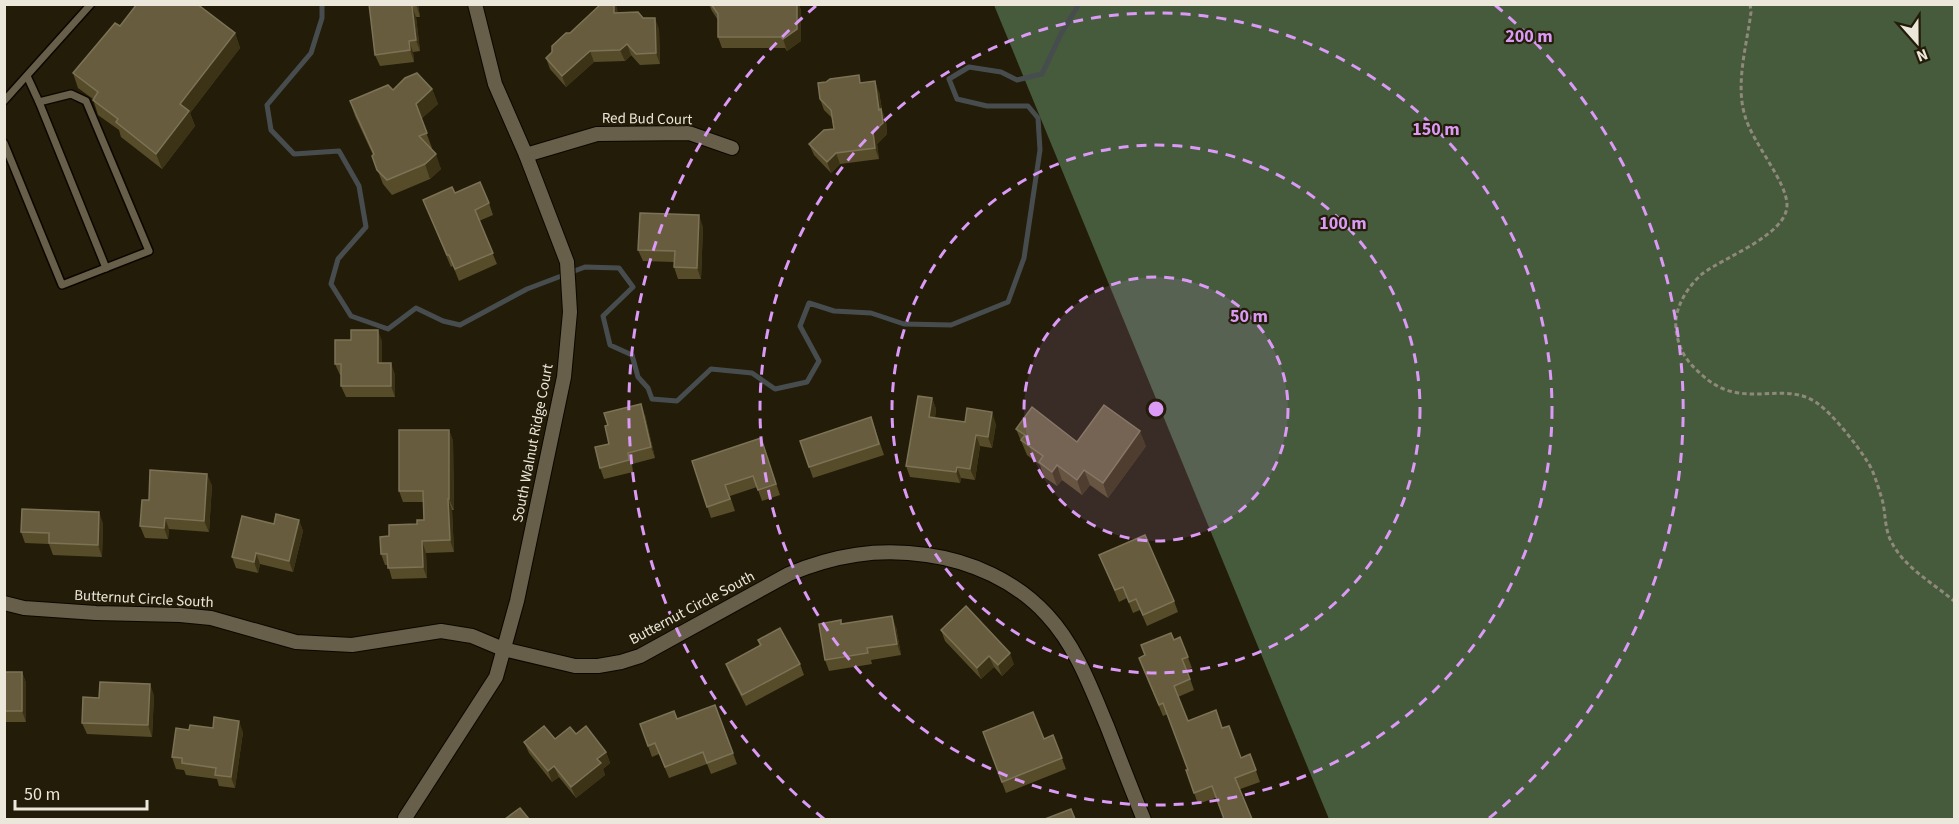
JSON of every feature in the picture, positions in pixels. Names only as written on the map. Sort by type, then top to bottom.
[{"type":"street","name":"South Walnut Ridge Court","points":[[405,818],[496,676],[517,601],[564,377],[570,312],[567,262],[526,155],[495,84],[475,4]]},
{"type":"street","name":"Red Bud Court","points":[[526,155],[597,134],[689,133],[732,148]]},
{"type":"street","name":"Butternut Circle South","points":[[4,603],[24,608],[211,618],[296,642],[352,645],[441,631],[472,636],[503,649],[575,666],[598,666],[640,656],[789,574],[812,565],[843,556],[867,553],[909,552],[950,558],[983,569],[1006,582],[1029,598],[1047,615],[1071,649],[1087,678],[1144,819]]},
{"type":"lane","points":[[4,101],[91,4]]},
{"type":"lane","points":[[27,76],[106,268]]},
{"type":"lane","points":[[4,143],[62,285],[150,251],[86,101],[71,94],[39,102]]},
{"type":"path","points":[[1750,4],[1743,75],[1744,114],[1752,135],[1785,193],[1787,206],[1783,220],[1768,234],[1701,275],[1685,294],[1678,309],[1677,339],[1691,366],[1710,383],[1726,391],[1742,394],[1796,394],[1818,403],[1830,414],[1868,463],[1882,501],[1890,540],[1897,552],[1906,563],[1954,601]]},
{"type":"green space","points":[[994,5],[1954,5],[1954,819],[1329,819]]},
{"type":"building","points":[[137,4],[197,4],[235,33],[180,104],[189,111],[156,154],[116,122],[118,119],[93,100],[98,92],[73,73],[115,23],[120,26]]},
{"type":"building","points":[[369,4],[416,4],[412,6],[416,40],[409,41],[410,50],[375,55]]},
{"type":"building","points":[[601,4],[614,4],[614,13],[638,12],[643,18],[655,18],[656,53],[636,54],[627,44],[620,50],[590,51],[562,76],[546,58],[552,52],[552,46],[566,33],[570,33]]},
{"type":"building","points":[[711,4],[797,4],[797,29],[783,39],[781,37],[718,37],[718,14]]},
{"type":"building","points":[[417,73],[432,89],[416,104],[427,133],[419,136],[436,154],[425,164],[387,180],[377,170],[372,156],[374,154],[350,101],[388,85],[393,90],[405,78]]},
{"type":"building","points":[[859,75],[860,83],[875,81],[883,123],[873,132],[875,148],[836,153],[827,162],[809,144],[824,130],[834,129],[831,110],[820,99],[818,83]]},
{"type":"building","points":[[480,182],[489,203],[475,210],[493,253],[455,269],[423,200],[452,187],[455,193]]},
{"type":"building","points":[[640,213],[699,215],[697,268],[674,267],[675,251],[638,250]]},
{"type":"building","points":[[351,330],[378,330],[378,363],[391,363],[391,386],[341,386],[341,364],[335,364],[335,340],[351,340]]},
{"type":"building","points":[[918,396],[932,398],[929,417],[965,422],[967,408],[992,412],[988,437],[976,435],[970,469],[957,467],[956,472],[906,466]]},
{"type":"building","points":[[641,404],[651,447],[628,453],[629,460],[600,468],[595,447],[609,444],[605,426],[608,425],[604,413]]},
{"type":"building","points":[[1104,405],[1140,431],[1103,483],[1084,470],[1077,480],[1057,465],[1052,472],[1039,462],[1043,456],[1021,440],[1025,435],[1016,429],[1032,407],[1077,442]]},
{"type":"building","points":[[871,417],[879,444],[809,467],[800,441]]},
{"type":"building","points":[[399,430],[449,430],[450,540],[422,541],[423,567],[388,568],[387,554],[381,554],[380,537],[389,536],[389,525],[417,524],[417,520],[424,520],[423,491],[399,491]]},
{"type":"building","points":[[761,438],[776,484],[758,490],[753,476],[725,485],[730,499],[707,507],[692,461]]},
{"type":"building","points":[[150,470],[207,474],[204,521],[165,518],[164,528],[140,526],[142,500],[149,500]]},
{"type":"building","points":[[22,509],[99,512],[98,545],[49,543],[49,533],[21,532]]},
{"type":"building","points":[[276,514],[299,520],[289,561],[256,553],[254,562],[232,557],[242,516],[274,524]]},
{"type":"building","points":[[1145,535],[1174,601],[1143,615],[1136,599],[1129,602],[1123,587],[1115,590],[1099,555]]},
{"type":"building","points":[[966,606],[1010,653],[998,665],[989,656],[977,668],[941,630]]},
{"type":"building","points":[[892,616],[897,644],[867,648],[868,653],[825,660],[819,624],[841,620],[841,624]]},
{"type":"building","points":[[780,628],[800,664],[742,695],[726,664],[761,645],[758,640]]},
{"type":"building","points":[[1171,633],[1174,640],[1180,637],[1188,657],[1182,659],[1190,679],[1174,686],[1188,721],[1216,710],[1222,728],[1229,726],[1241,758],[1250,754],[1256,770],[1235,778],[1252,819],[1224,819],[1212,786],[1194,793],[1186,770],[1188,770],[1163,703],[1159,705],[1139,658],[1145,655],[1141,645]]},
{"type":"building","points":[[4,672],[22,672],[22,711],[4,711]]},
{"type":"building","points":[[100,682],[150,684],[148,725],[82,723],[83,697],[99,698]]},
{"type":"building","points":[[715,705],[733,753],[707,763],[703,752],[665,767],[655,743],[648,746],[640,724],[674,711],[677,719]]},
{"type":"building","points":[[1033,712],[1044,739],[1053,735],[1062,758],[1002,782],[983,732]]},
{"type":"building","points":[[214,717],[239,721],[231,777],[215,775],[216,768],[182,763],[182,758],[172,757],[176,728],[189,730],[190,725],[213,728]]},
{"type":"building","points":[[544,726],[555,739],[570,727],[576,734],[586,726],[606,752],[597,759],[601,763],[571,787],[554,766],[548,771],[524,742]]},
{"type":"building","points":[[520,808],[529,819],[505,819]]},
{"type":"building","points":[[1071,809],[1075,819],[1045,819]]},
{"type":"waterway","points":[[322,4],[322,18],[311,53],[267,105],[271,130],[294,154],[339,151],[359,186],[366,227],[338,259],[331,284],[351,316],[388,329],[416,308],[443,321],[460,325],[527,289],[585,267],[619,268],[633,287],[603,316],[610,345],[632,355],[638,377],[648,388],[652,399],[677,401],[711,369],[752,373],[775,389],[807,382],[819,361],[800,326],[809,303],[834,311],[871,313],[904,324],[951,325],[1008,302],[1024,258],[1040,150],[1038,118],[1028,106],[987,106],[957,99],[949,79],[969,67],[1001,72],[1017,80],[1042,74],[1062,32],[1079,4]]}]
